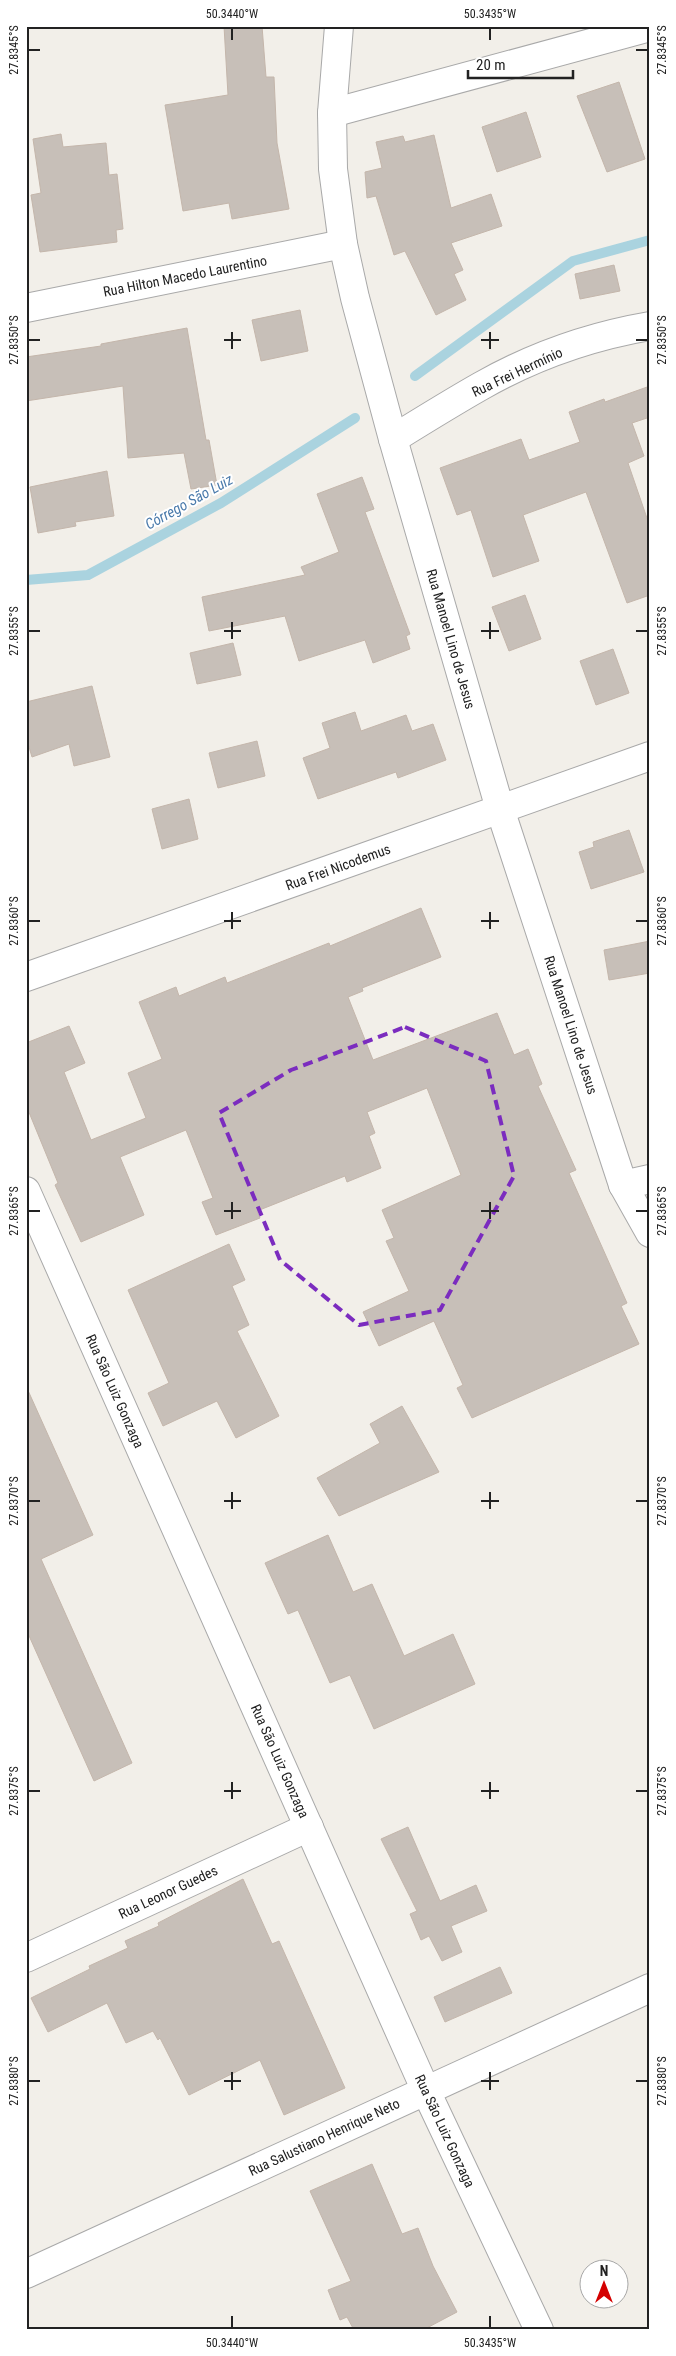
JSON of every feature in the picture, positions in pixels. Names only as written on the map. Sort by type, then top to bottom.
[{"type":"street","name":"Rua Manoel Lino de Jesus","points":[[339,26],[332,113],[333,169],[343,244],[355,298],[393,439],[500,809],[623,1184],[650,1233]]},
{"type":"street","points":[[332,113],[650,27]]},
{"type":"street","name":"Rua Hilton Macedo Laurentino","points":[[26,308],[343,244]]},
{"type":"street","name":"Rua Frei Hermínio","points":[[393,439],[482,385],[537,360],[592,340],[650,326]]},
{"type":"street","name":"Rua Frei Nicodemus","points":[[26,977],[650,756]]},
{"type":"street","points":[[623,1184],[650,1180]]},
{"type":"street","name":"Rua São Luiz Gonzaga","points":[[26,1191],[426,2091],[539,2330]]},
{"type":"street","name":"Rua Leonor Guedes","points":[[26,1958],[309,1827]]},
{"type":"street","name":"Rua Salustiano Henrique Neto","points":[[26,2274],[650,1988]]},
{"type":"highlighted area","points":[[405,1027],[486,1061],[514,1176],[440,1310],[359,1325],[280,1260],[219,1113],[291,1070]]},
{"type":"building","points":[[224,26],[262,26],[266,77],[274,77],[277,143],[289,209],[232,219],[229,203],[183,211],[165,105],[228,95]]},
{"type":"building","points":[[619,82],[645,159],[607,172],[577,96]]},
{"type":"building","points":[[526,112],[541,157],[497,172],[482,127]]},
{"type":"building","points":[[61,134],[63,147],[106,143],[109,175],[117,174],[123,229],[116,230],[117,242],[40,252],[31,195],[41,193],[33,139]]},
{"type":"building","points":[[434,135],[451,208],[491,194],[502,226],[451,243],[463,270],[454,274],[466,300],[436,315],[405,251],[394,255],[376,196],[367,198],[365,172],[382,168],[376,142],[403,136],[405,142]]},
{"type":"building","points":[[614,265],[620,291],[580,299],[575,274]]},
{"type":"building","points":[[300,310],[308,351],[261,361],[252,320]]},
{"type":"building","points":[[187,328],[206,440],[209,440],[217,485],[191,489],[184,453],[128,458],[123,386],[26,401],[26,357],[101,346],[101,344]]},
{"type":"building","points":[[650,386],[650,417],[632,423],[644,456],[628,463],[650,527],[650,595],[627,603],[586,492],[523,515],[539,561],[493,577],[471,510],[457,515],[440,468],[521,439],[529,460],[580,442],[569,412],[604,399],[605,402]]},
{"type":"building","points":[[107,471],[114,516],[75,522],[76,526],[38,533],[30,487]]},
{"type":"building","points":[[362,477],[374,509],[365,512],[410,634],[406,636],[410,649],[373,663],[365,640],[299,661],[285,616],[209,631],[202,597],[305,575],[301,567],[339,552],[317,494]]},
{"type":"building","points":[[525,595],[541,639],[509,651],[492,607]]},
{"type":"building","points":[[233,643],[241,675],[197,684],[190,653]]},
{"type":"building","points":[[613,649],[629,693],[596,705],[580,661]]},
{"type":"building","points":[[92,686],[110,757],[74,766],[69,744],[32,757],[26,737],[26,702]]},
{"type":"building","points":[[355,712],[361,731],[406,715],[412,731],[433,724],[446,760],[398,778],[396,772],[318,799],[303,758],[330,748],[322,723]]},
{"type":"building","points":[[257,741],[265,776],[218,788],[209,753]]},
{"type":"building","points":[[189,799],[198,839],[162,849],[152,809]]},
{"type":"building","points":[[629,830],[644,872],[591,889],[579,852],[594,847],[593,842]]},
{"type":"building","points":[[421,908],[441,957],[362,988],[363,991],[348,997],[373,1060],[497,1013],[514,1055],[528,1049],[542,1084],[538,1086],[576,1170],[569,1173],[627,1303],[621,1306],[639,1344],[472,1418],[457,1388],[463,1385],[434,1321],[379,1346],[363,1312],[409,1291],[386,1241],[394,1238],[382,1210],[461,1175],[427,1088],[367,1112],[375,1133],[369,1136],[381,1168],[347,1182],[345,1176],[257,1211],[260,1218],[216,1235],[202,1202],[213,1198],[186,1130],[120,1157],[144,1215],[81,1242],[55,1185],[58,1183],[26,1105],[26,1043],[69,1026],[85,1063],[64,1072],[91,1140],[146,1118],[128,1073],[162,1059],[139,1002],[176,987],[179,996],[225,977],[227,983],[329,943],[330,946]]},
{"type":"building","points":[[650,941],[650,973],[609,980],[604,950]]},
{"type":"building","points":[[229,1244],[245,1280],[232,1286],[249,1325],[237,1331],[279,1416],[236,1438],[217,1401],[163,1426],[148,1393],[169,1383],[128,1290]]},
{"type":"building","points":[[26,1386],[93,1535],[41,1559],[132,1763],[94,1781],[26,1629]]},
{"type":"building","points":[[402,1406],[439,1472],[339,1516],[317,1478],[380,1443],[370,1424]]},
{"type":"building","points":[[328,1535],[353,1592],[372,1584],[404,1656],[453,1634],[475,1684],[374,1729],[350,1675],[330,1683],[298,1610],[288,1614],[265,1563]]},
{"type":"building","points":[[408,1827],[440,1901],[476,1885],[487,1911],[451,1926],[462,1952],[442,1961],[429,1936],[421,1940],[410,1914],[417,1911],[381,1839]]},
{"type":"building","points":[[243,1879],[272,1944],[279,1941],[345,2088],[284,2115],[260,2060],[189,2095],[160,2038],[158,2040],[153,2031],[126,2043],[107,2003],[48,2032],[31,1998],[90,1969],[89,1966],[128,1948],[125,1941],[159,1926],[158,1923]]},
{"type":"building","points":[[500,1967],[512,1993],[445,2022],[434,1997]]},
{"type":"building","points":[[372,2164],[402,2234],[418,2228],[433,2266],[457,2312],[423,2330],[354,2330],[347,2317],[340,2320],[328,2290],[351,2281],[310,2191]]},
{"type":"waterway","name":"Córrego São Luiz","points":[[415,376],[573,261],[650,240]]},
{"type":"waterway","name":"Córrego São Luiz","points":[[26,580],[88,575],[221,503],[355,418]]}]
